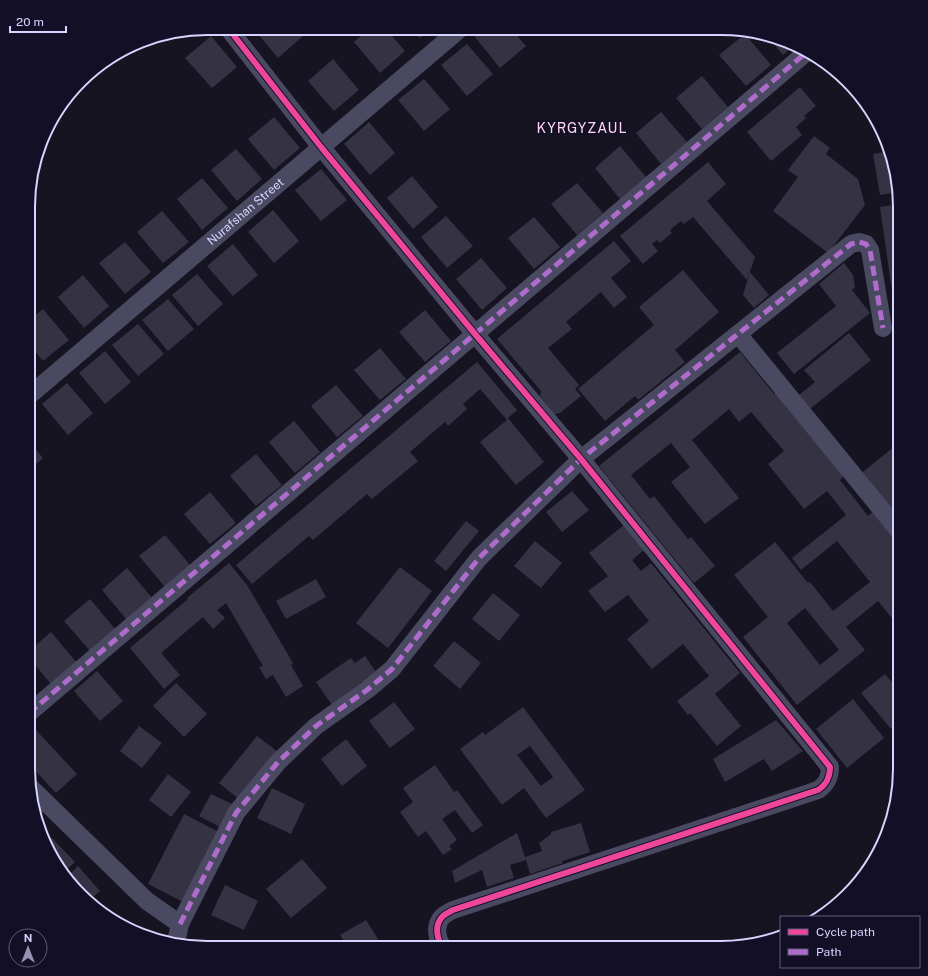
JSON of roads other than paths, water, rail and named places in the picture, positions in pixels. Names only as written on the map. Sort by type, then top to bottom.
[{"type":"street","points":[[233,35],[321,147],[475,334],[581,459],[830,767],[830,773],[824,786],[818,790],[453,910],[438,922],[437,938],[438,941]]},
{"type":"street","name":"Nurafshan Street","points":[[35,391],[453,35]]},
{"type":"street","points":[[35,707],[802,56]]},
{"type":"street","points":[[177,939],[180,924],[236,813],[278,762],[316,726],[367,690],[392,669],[479,558],[581,459],[851,244],[859,242],[866,244],[870,250],[883,328]]},
{"type":"street","points":[[738,334],[893,523]]},
{"type":"street","points":[[36,793],[147,901],[180,924]]},
{"type":"district","name":"KYRGYZAUL","points":[[582,128]]}]
